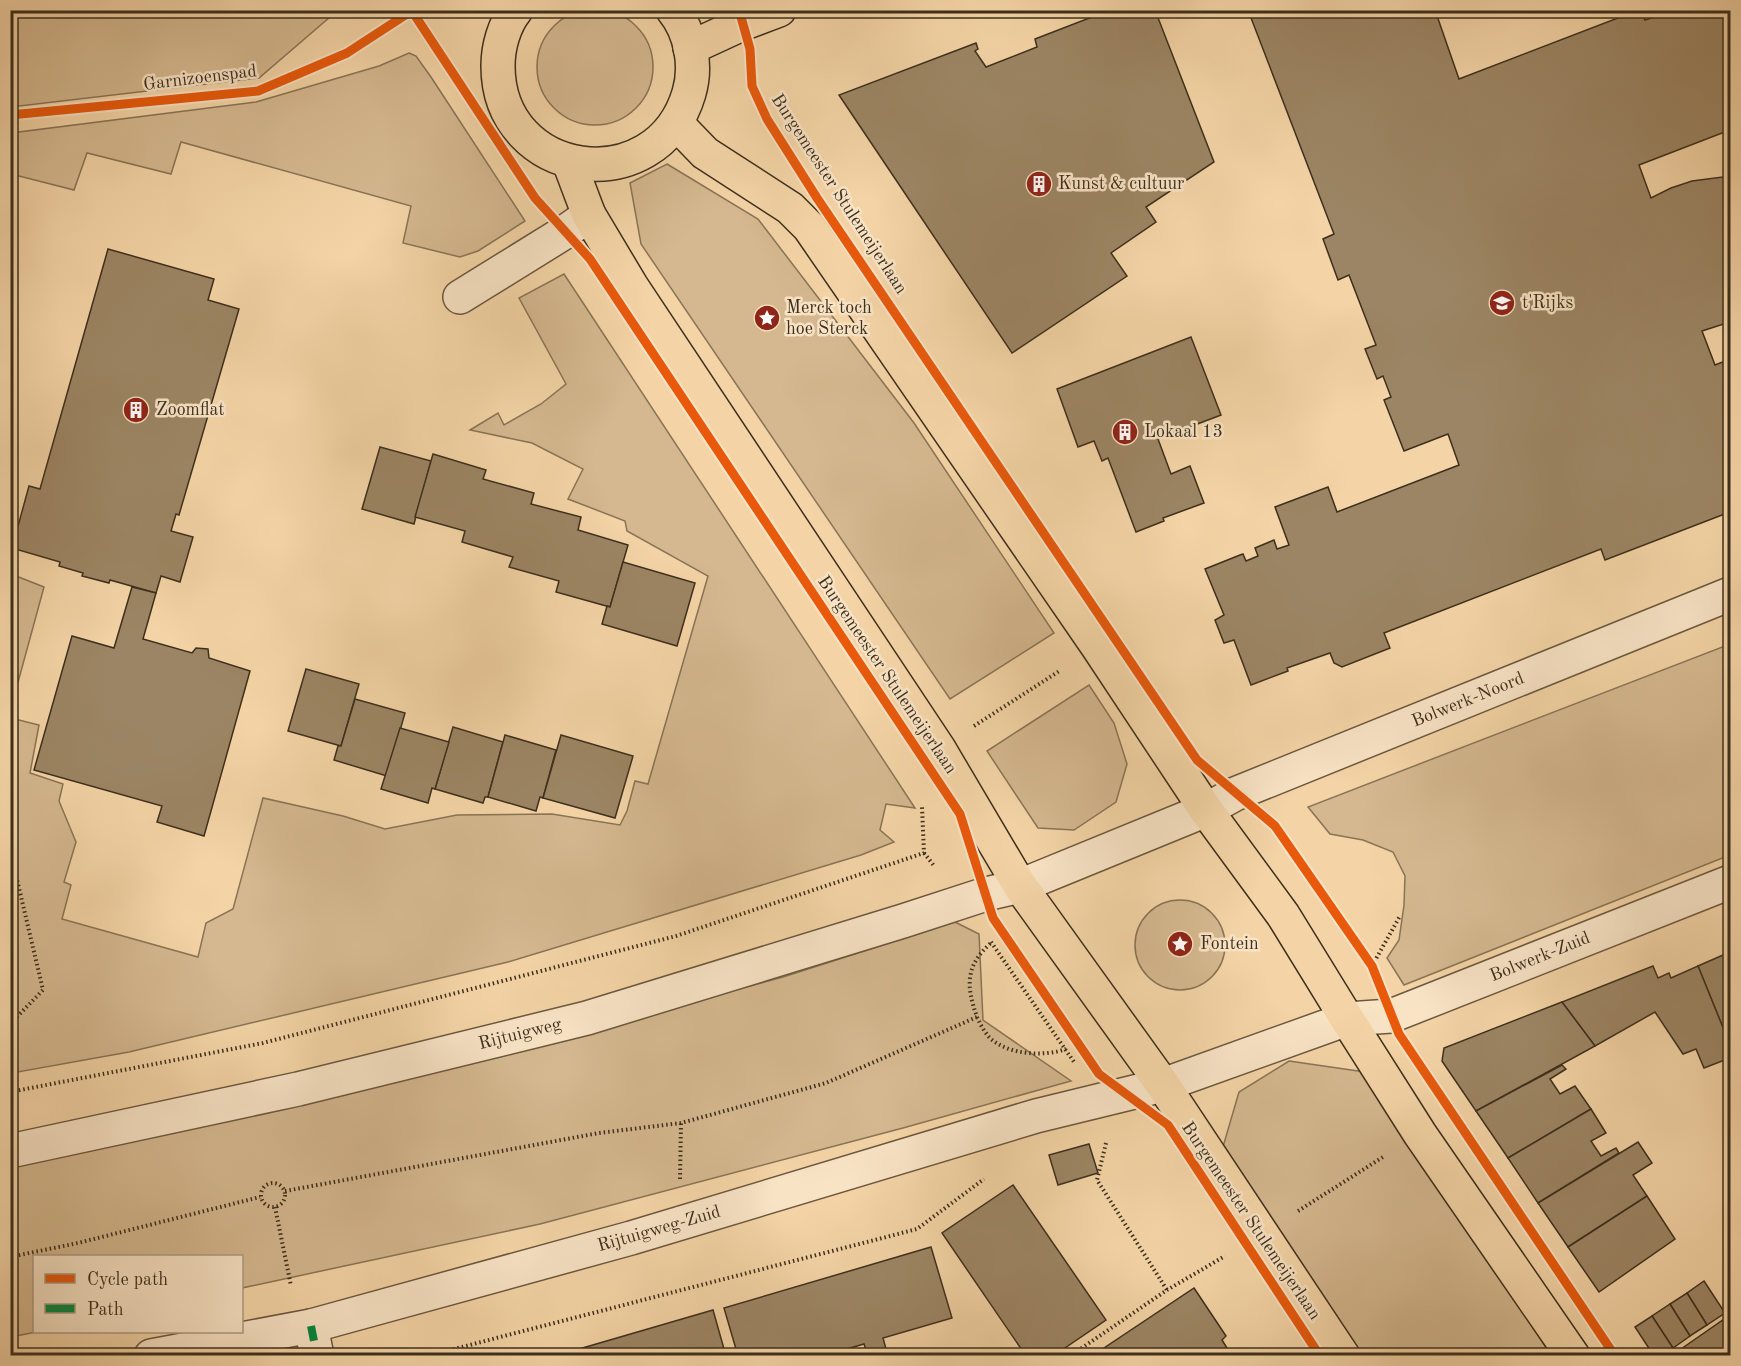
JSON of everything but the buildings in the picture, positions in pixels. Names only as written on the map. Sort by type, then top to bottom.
[{"type":"main road","points":[[511,12],[498,59],[501,97],[519,130],[532,142],[548,153],[569,162],[593,165],[617,163],[634,157],[664,137],[676,123],[690,90],[693,71],[686,32],[673,10]]},
{"type":"main road","points":[[690,48],[779,10]]},
{"type":"main road","points":[[676,123],[705,153],[790,208],[809,227],[1098,647],[1206,810],[1283,915],[1420,1134],[1573,1356]]},
{"type":"main road","name":"Burgemeester Stulemeijerlaan","points":[[569,162],[589,215],[639,297],[939,749],[1020,886],[1163,1085],[1343,1356]]},
{"type":"street","points":[[460,297],[589,215]]},
{"type":"street","name":"Bolwerk-Noord","points":[[1020,886],[1206,810],[1235,794],[1731,594]]},
{"type":"street","name":"Bolwerk-Zuid","points":[[1163,1085],[1347,1019],[1391,1016],[1731,882]]},
{"type":"street","name":"Rijtuigweg","points":[[10,1151],[298,1089],[587,1018],[986,894],[1020,886]]},
{"type":"street","name":"Rijtuigweg-Zuid","points":[[151,1356],[309,1336],[1036,1116],[1163,1085]]},
{"type":"path","points":[[410,12],[418,21]]},
{"type":"path","points":[[939,749],[1098,647]]},
{"type":"path","points":[[10,1092],[262,1043],[676,936],[924,853],[921,796]]},
{"type":"path","points":[[10,850],[43,990],[10,1024]]},
{"type":"path","points":[[1372,966],[1400,916]]},
{"type":"path","points":[[991,943],[974,964],[968,981],[977,1017],[990,1038],[1018,1050],[1052,1053],[1066,1049]]},
{"type":"path","points":[[1366,957],[1372,966],[1391,1016]]},
{"type":"path","points":[[285,1191],[599,1133],[681,1123],[826,1083],[977,1017]]},
{"type":"path","points":[[679,1224],[681,1123]]},
{"type":"path","points":[[427,1356],[917,1229],[989,1175]]},
{"type":"path","points":[[268,1183],[280,1185],[285,1191],[283,1203],[275,1207],[268,1206],[261,1197],[262,1189],[268,1183]]},
{"type":"path","points":[[10,1257],[78,1243],[261,1197]]},
{"type":"path","points":[[275,1207],[309,1336]]},
{"type":"shaded area","points":[[595,9],[617,14],[636,26],[648,45],[653,67],[648,89],[636,108],[617,120],[595,125],[573,120],[554,108],[542,89],[537,67],[542,45],[554,26],[573,14]]},
{"type":"shaded area","points":[[11,10],[337,11],[259,78],[11,107]]},
{"type":"shaded area","points":[[409,53],[416,56],[431,77],[525,221],[478,251],[460,257],[403,243],[411,206],[181,142],[171,174],[87,153],[74,190],[11,174],[11,133],[256,102],[379,66]]},
{"type":"shaded area","points":[[667,164],[758,219],[914,423],[1054,633],[950,699],[641,244],[630,183]]},
{"type":"shaded area","points":[[564,274],[915,808],[886,804],[880,830],[894,842],[861,855],[508,962],[129,1052],[18,1072],[10,1032],[11,718],[39,725],[30,773],[63,784],[59,801],[76,842],[64,882],[71,885],[62,919],[198,957],[206,923],[233,909],[263,798],[343,816],[385,829],[457,815],[552,814],[620,825],[627,811],[635,781],[648,784],[708,576],[627,531],[625,521],[568,499],[583,469],[532,443],[470,430],[498,413],[504,425],[541,404],[566,384],[519,298]]},
{"type":"shaded area","points":[[11,574],[44,587],[11,708]]},
{"type":"shaded area","points":[[1730,644],[1730,855],[1404,985],[1387,958],[1399,940],[1404,905],[1405,876],[1393,852],[1363,840],[1330,834],[1308,807]]},
{"type":"shaded area","points":[[1089,685],[1114,723],[1127,764],[1116,802],[1074,830],[1038,828],[987,751]]},
{"type":"shaded area","points":[[1180,900],[1205,908],[1217,920],[1225,945],[1217,970],[1205,982],[1180,990],[1155,982],[1143,970],[1135,945],[1143,920],[1155,908]]},
{"type":"shaded area","points":[[955,922],[979,934],[983,1020],[1071,1081],[540,1224],[243,1288],[243,1255],[33,1255],[33,1333],[11,1337],[11,1164],[520,1049],[783,977]]},
{"type":"shaded area","points":[[1289,1061],[1365,1072],[1551,1355],[1361,1355],[1222,1150],[1239,1092]]},
{"type":"marked path","points":[[311,1326],[317,1356]]},
{"type":"cycle path","name":"Garnizoenspad","points":[[10,115],[258,91],[347,53],[413,10]]},
{"type":"cycle path","points":[[739,10],[750,49],[752,86],[767,119],[817,198],[1197,760],[1275,826],[1372,966],[1399,1034],[1615,1356]]},
{"type":"cycle path","points":[[412,11],[535,198],[590,259],[960,814],[993,918],[1099,1074],[1168,1125],[1320,1356]]},
{"type":"place","name":"Kunst & cultuur","points":[[1039,184]]},
{"type":"place","name":"t'Rijks","points":[[1502,303]]},
{"type":"place","name":"Merck toch hoe Sterck","points":[[767,318]]},
{"type":"place","name":"Zoomflat","points":[[136,410]]},
{"type":"place","name":"Lokaal 13","points":[[1125,432]]},
{"type":"place","name":"Fontein","points":[[1180,944]]}]
